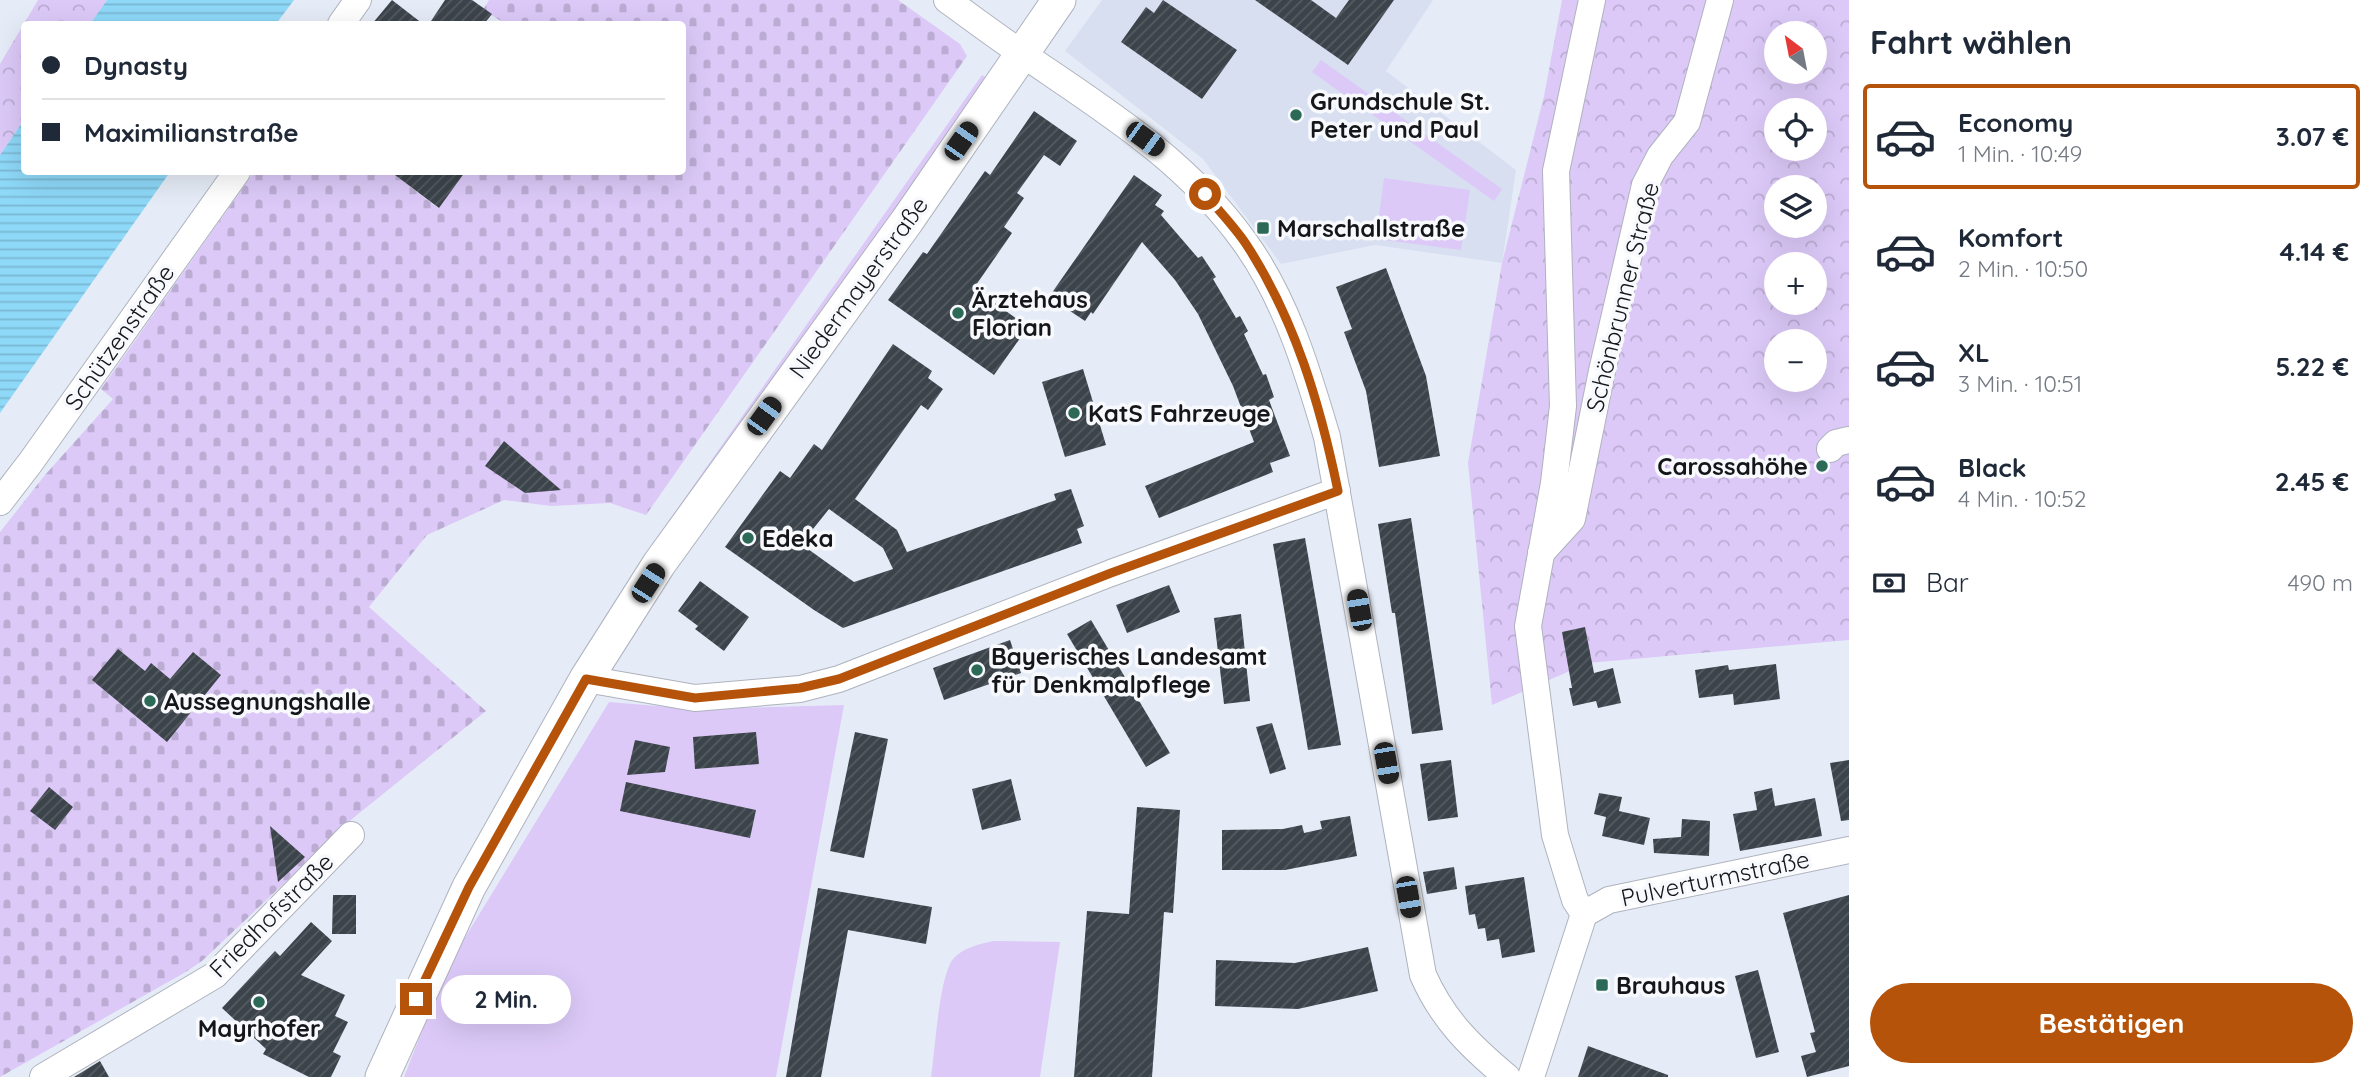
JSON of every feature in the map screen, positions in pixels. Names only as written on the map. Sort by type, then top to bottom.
[{"type":"main road","name":"Niedermayerstraße","points":[[382,1077],[469,887],[586,679],[666,555],[907,220],[1059,0]]},
{"type":"street","points":[[343,21],[358,0]]},
{"type":"street","points":[[947,0],[1157,148],[1205,194],[1245,242],[1280,303],[1296,342],[1327,437],[1423,975],[1449,1022],[1473,1048],[1507,1077]]},
{"type":"street","name":"Schönbrunner Straße","points":[[1584,914],[1575,900],[1555,835],[1528,626],[1554,483],[1563,406],[1556,171],[1592,0]]},
{"type":"street","name":"Schönbrunner Straße","points":[[1541,553],[1572,519],[1602,371],[1645,185],[1660,156],[1686,122],[1720,0]]},
{"type":"street","name":"Schützenstraße","points":[[0,502],[235,175]]},
{"type":"street","points":[[586,679],[695,698],[800,688],[839,679],[1132,565],[1338,491]]},
{"type":"street","name":"Friedhofstraße","points":[[43,1077],[215,975],[351,835]]},
{"type":"street","name":"Pulverturmstraße","points":[[1584,914],[1609,900],[1849,850]]},
{"type":"street","points":[[1531,1077],[1584,914]]},
{"type":"shaded area","name":"Grundschule St. Peter und Paul","points":[[1102,0],[1433,0],[1386,71],[1516,170],[1502,263],[1375,245],[1281,264],[1203,159],[1065,51]]},
{"type":"green space","points":[[38,0],[107,0],[92,21],[26,21]]},
{"type":"green space","points":[[489,0],[898,0],[960,44],[967,56],[646,515],[610,503],[551,506],[504,500],[427,535],[369,607],[486,711],[352,819],[202,961],[0,1077],[0,532],[45,475],[113,399],[101,389],[252,175],[395,175],[438,208],[463,175],[686,175],[686,21],[501,21],[483,10]]},
{"type":"green space","points":[[1562,0],[1849,0],[1849,640],[1588,663],[1492,705],[1468,463],[1502,263],[1544,96]]},
{"type":"green space","points":[[21,29],[21,124],[0,155],[0,64]]},
{"type":"green space","points":[[1321,60],[1502,189],[1494,201],[1312,72]]},
{"type":"green space","points":[[982,75],[985,77],[959,120],[655,548],[651,546]]},
{"type":"green space","points":[[1384,178],[1470,190],[1461,250],[1376,239]]},
{"type":"green space","points":[[609,702],[694,709],[844,705],[776,1077],[404,1077],[447,967]]},
{"type":"green space","points":[[993,941],[1060,942],[1040,1077],[931,1077],[941,997],[948,968],[961,952]]},
{"type":"water","points":[[107,0],[294,0],[278,21],[92,21]]},
{"type":"water","points":[[21,124],[21,175],[168,175],[0,413],[0,155]]},
{"type":"building","points":[[392,0],[419,21],[374,21]]},
{"type":"building","points":[[445,0],[472,0],[492,14],[486,21],[431,21]]},
{"type":"building","points":[[1163,0],[1237,50],[1202,99],[1121,42],[1146,7],[1154,13]]},
{"type":"building","points":[[1255,0],[1311,0],[1336,18],[1349,0],[1394,0],[1348,65]]},
{"type":"building","points":[[1034,111],[1077,141],[1060,166],[1044,155],[1017,193],[1024,198],[1004,227],[1012,233],[974,288],[1028,327],[994,375],[888,300],[923,252],[927,254],[985,171],[990,175]]},
{"type":"building","points":[[395,175],[463,175],[439,208]]},
{"type":"building","points":[[1134,175],[1162,195],[1155,205],[1164,211],[1161,215],[1198,258],[1202,256],[1216,277],[1213,279],[1236,318],[1240,316],[1248,331],[1244,334],[1263,375],[1266,374],[1274,397],[1269,400],[1290,456],[1270,463],[1273,472],[1159,518],[1145,486],[1254,442],[1233,386],[1198,314],[1175,280],[1142,242],[1093,314],[1091,312],[1085,321],[1049,297]]},
{"type":"building","points":[[1386,268],[1426,376],[1440,456],[1379,467],[1366,391],[1344,332],[1352,329],[1336,287]]},
{"type":"building","points":[[893,344],[932,371],[928,378],[943,389],[928,410],[921,405],[855,499],[897,530],[907,552],[1056,500],[1054,494],[1071,489],[1084,526],[1077,529],[1082,543],[843,628],[725,547],[780,471],[790,478],[814,444],[822,450]],"holes":[[[829,509],[883,548],[893,569],[854,582],[801,544]]]},
{"type":"building","name":"KatS Fahrzeuge","points":[[1083,369],[1106,445],[1065,457],[1042,382]]},
{"type":"building","points":[[504,441],[561,490],[525,493],[485,466]]},
{"type":"building","points":[[1411,518],[1443,730],[1412,734],[1395,613],[1392,613],[1378,524]]},
{"type":"building","points":[[1305,538],[1341,745],[1308,750],[1273,544]]},
{"type":"building","points":[[700,581],[749,617],[724,651],[695,629],[698,626],[678,611]]},
{"type":"building","points":[[1169,585],[1180,612],[1127,633],[1116,605]]},
{"type":"building","points":[[1241,614],[1250,701],[1224,704],[1214,618]]},
{"type":"building","points":[[1091,620],[1170,753],[1146,767],[1067,634]]},
{"type":"building","points":[[1585,627],[1594,673],[1613,668],[1621,703],[1598,708],[1596,701],[1573,706],[1562,632]]},
{"type":"building","name":"Bayerisches Landesamt für Denkmalpflege","points":[[1010,640],[1021,673],[944,700],[933,668]]},
{"type":"building","name":"Aussegnungshalle","points":[[118,649],[145,671],[151,663],[170,679],[193,652],[221,675],[167,742],[92,680]]},
{"type":"building","points":[[1776,664],[1780,699],[1734,705],[1733,694],[1699,698],[1695,670],[1728,665],[1729,670]]},
{"type":"building","points":[[1272,723],[1286,769],[1270,774],[1256,727]]},
{"type":"building","points":[[756,732],[759,764],[695,769],[693,737]]},
{"type":"building","points":[[855,732],[888,739],[864,858],[830,851]]},
{"type":"building","points":[[635,740],[670,747],[665,772],[627,775]]},
{"type":"building","points":[[1451,760],[1458,817],[1428,821],[1420,764]]},
{"type":"building","points":[[1849,760],[1849,820],[1841,821],[1830,763]]},
{"type":"building","points":[[1011,779],[1021,820],[982,830],[972,789]]},
{"type":"building","points":[[626,782],[756,810],[750,838],[620,811]]},
{"type":"building","points":[[49,787],[73,807],[55,830],[30,811]]},
{"type":"building","points":[[1772,788],[1775,806],[1815,798],[1822,836],[1740,851],[1733,814],[1757,810],[1754,792]]},
{"type":"building","points":[[1599,793],[1622,797],[1619,811],[1650,818],[1644,845],[1602,836],[1606,817],[1594,814]]},
{"type":"building","points":[[1137,807],[1180,810],[1173,913],[1164,912],[1152,1077],[1074,1077],[1087,911],[1129,914]]},
{"type":"building","points":[[1350,816],[1357,856],[1285,870],[1222,870],[1222,830],[1283,829],[1302,825],[1304,833],[1322,829],[1320,821]]},
{"type":"building","points":[[1682,819],[1710,821],[1709,856],[1654,853],[1653,839],[1681,837]]},
{"type":"building","points":[[270,826],[305,857],[278,882]]},
{"type":"building","points":[[1454,867],[1457,889],[1427,894],[1423,872]]},
{"type":"building","points":[[1524,877],[1535,952],[1502,958],[1499,939],[1487,941],[1485,928],[1478,929],[1475,914],[1469,915],[1465,886]]},
{"type":"building","points":[[818,888],[932,907],[926,944],[848,930],[821,1077],[786,1077]]},
{"type":"building","points":[[333,895],[356,895],[356,934],[332,934]]},
{"type":"building","points":[[1849,895],[1849,1066],[1807,1077],[1801,1056],[1816,1052],[1810,1033],[1815,1032],[1783,913]]},
{"type":"building","points":[[311,922],[332,941],[301,975],[345,995],[335,1016],[348,1022],[333,1052],[341,1056],[331,1077],[309,1077],[263,1054],[266,1049],[222,1008],[275,951],[280,956]]},
{"type":"building","points":[[1368,947],[1378,991],[1298,1009],[1215,1006],[1216,960],[1295,963]]},
{"type":"building","points":[[1758,970],[1779,1052],[1756,1058],[1735,976]]},
{"type":"building","points":[[1588,1046],[1668,1075],[1668,1077],[1578,1077]]},
{"type":"building","points":[[100,1061],[109,1077],[74,1077]]},
{"type":"place","name":"Grundschule St. Peter und Paul","points":[[1296,115]]},
{"type":"place","name":"Marschallstraße","points":[[1263,228]]},
{"type":"place","name":"Ärztehaus Florian","points":[[958,313]]},
{"type":"place","name":"KatS Fahrzeuge","points":[[1074,413]]},
{"type":"place","name":"Carossahöhe","points":[[1822,466]]},
{"type":"place","name":"Edeka","points":[[748,538]]},
{"type":"place","name":"Bayerisches Landesamt für Denkmalpflege","points":[[977,670]]},
{"type":"place","name":"Aussegnungshalle","points":[[150,701]]},
{"type":"place","name":"Brauhaus","points":[[1602,985]]},
{"type":"place","name":"Mayrhofer","points":[[259,1002]]},
{"type":"route","points":[[416,999],[469,887],[586,679],[695,698],[820,684],[1111,573],[1338,491],[1327,437],[1310,379],[1280,303],[1245,242],[1205,194]]}]
